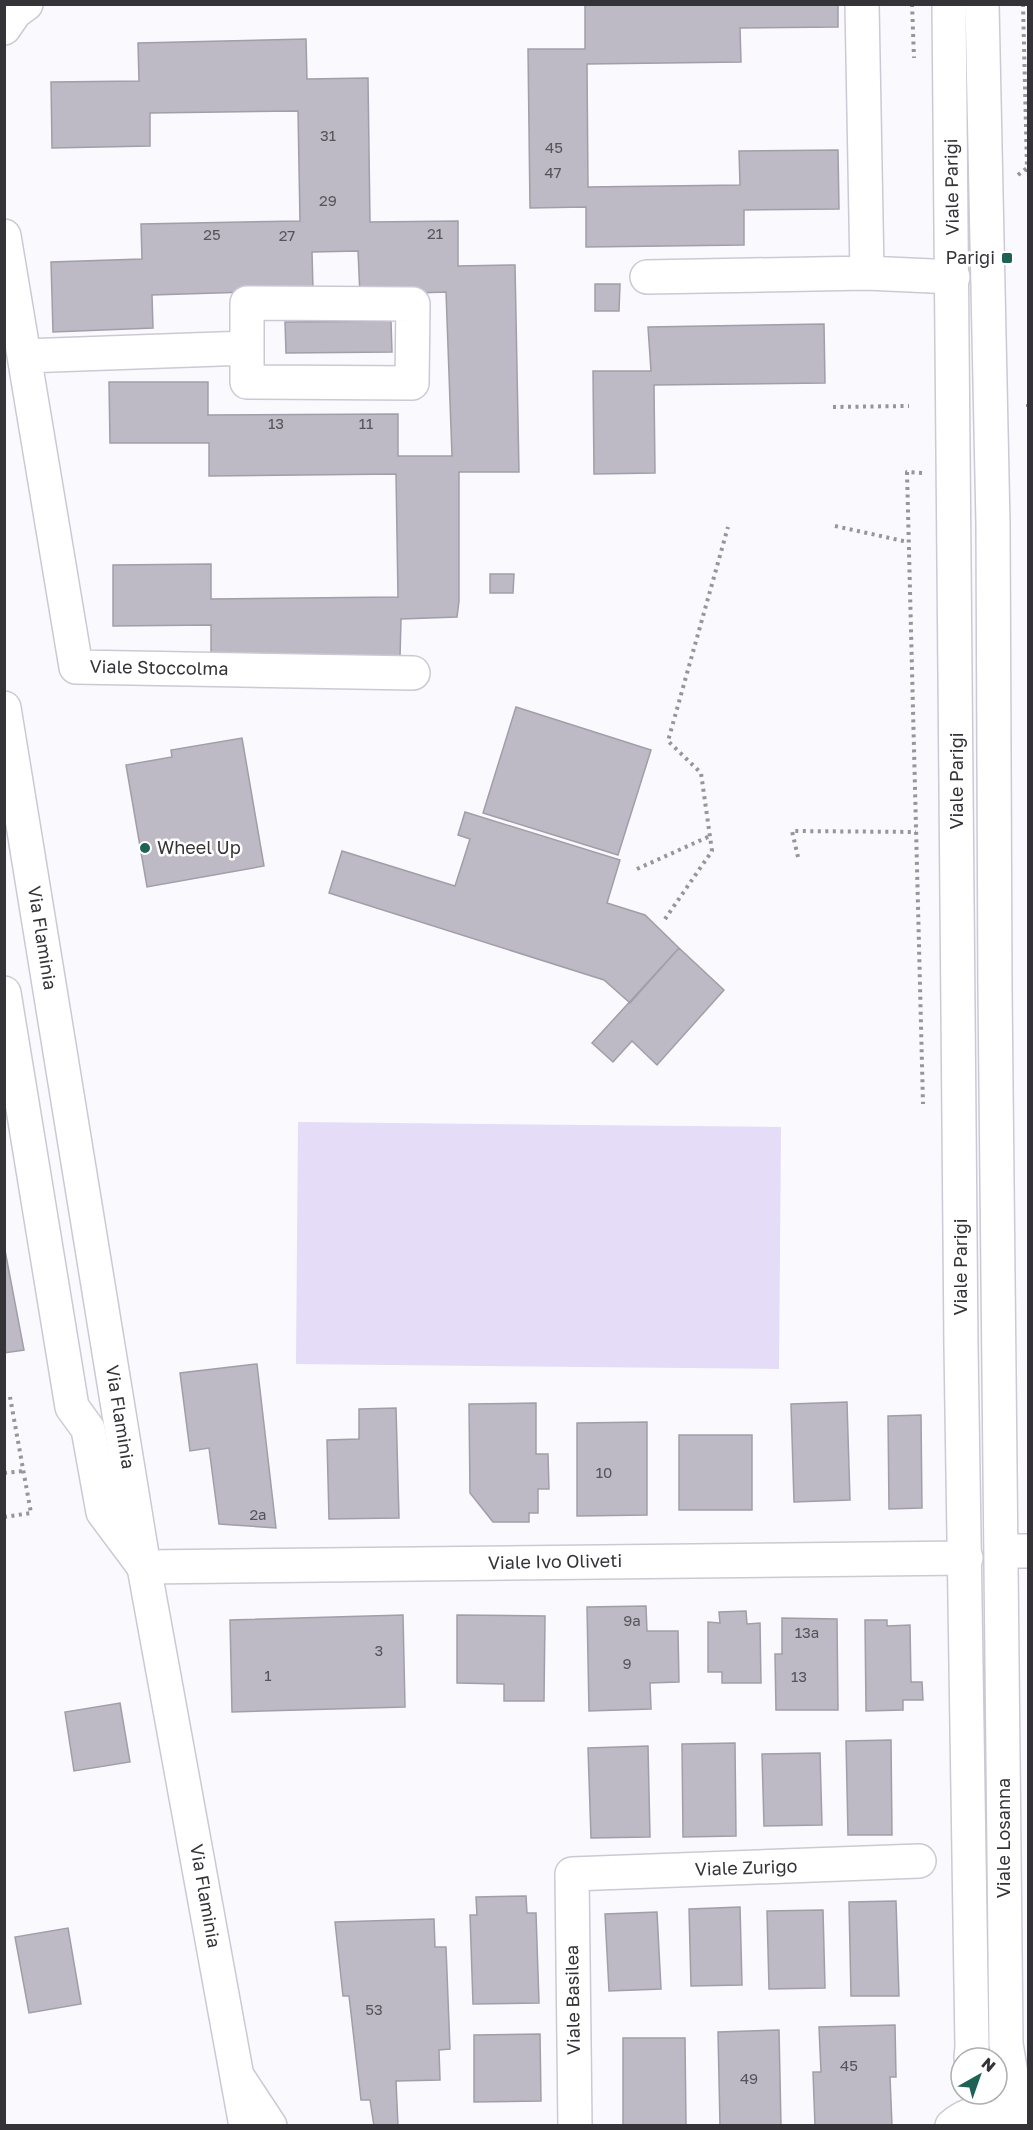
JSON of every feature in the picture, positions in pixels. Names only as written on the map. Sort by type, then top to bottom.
[{"type":"main road","points":[[4,28],[15,12],[26,4]]},
{"type":"main road","points":[[862,4],[867,273]]},
{"type":"main road","name":"Viale Parigi","points":[[949,4],[961,1334],[966,1558]]},
{"type":"main road","name":"Viale Parigi","points":[[982,4],[993,524],[995,990],[1015,1551]]},
{"type":"main road","name":"Viale Stoccolma","points":[[4,236],[76,667],[413,673]]},
{"type":"main road","points":[[647,277],[867,273],[953,277]]},
{"type":"main road","points":[[248,303],[413,304],[412,383],[247,382],[247,348],[248,303]]},
{"type":"main road","points":[[24,356],[247,348]]},
{"type":"main road","name":"Via Flaminia","points":[[4,708],[144,1567],[246,2126]]},
{"type":"main road","points":[[4,993],[72,1407],[88,1429],[103,1512],[144,1567]]},
{"type":"main road","name":"Viale Losanna","points":[[1015,1551],[1006,2044],[1014,2092],[1028,2122]]},
{"type":"main road","name":"Viale Losanna","points":[[966,1558],[971,2046]]},
{"type":"main road","name":"Viale Ivo Oliveti","points":[[144,1567],[966,1558]]},
{"type":"main road","name":"Viale Zurigo","points":[[572,1874],[919,1861]]},
{"type":"main road","name":"Viale Basilea","points":[[572,1874],[575,2126]]},
{"type":"main road","points":[[238,2079],[270,2126]]},
{"type":"main road","points":[[958,2114],[992,2111],[1010,2114],[1028,2122]]},
{"type":"path","points":[[912,4],[914,63]]},
{"type":"path","points":[[1023,4],[1028,171]]},
{"type":"path","points":[[1027,404],[1029,409]]},
{"type":"path","points":[[833,407],[909,406]]},
{"type":"path","points":[[923,1108],[908,472],[928,473]]},
{"type":"path","points":[[835,526],[908,542]]},
{"type":"path","points":[[665,919],[712,851],[701,773],[668,741],[728,527]]},
{"type":"path","points":[[798,858],[792,831],[916,832]]},
{"type":"path","points":[[637,869],[710,836]]},
{"type":"path","points":[[4,1517],[31,1513],[10,1397]]},
{"type":"path","points":[[4,1473],[23,1471]]},
{"type":"shaded area","points":[[298,1122],[781,1127],[779,1369],[296,1364]]},
{"type":"building","points":[[838,4],[838,27],[740,28],[741,62],[587,64],[588,187],[740,185],[739,151],[838,150],[839,209],[744,210],[744,245],[586,247],[586,207],[530,208],[528,49],[585,49],[585,5]]},
{"type":"building","points":[[306,39],[307,79],[368,78],[370,222],[458,221],[458,266],[515,265],[519,472],[459,472],[457,617],[401,619],[400,657],[211,659],[211,625],[113,626],[113,565],[211,564],[211,599],[398,597],[396,474],[209,476],[209,443],[110,443],[109,382],[208,382],[208,415],[398,414],[398,456],[452,456],[446,292],[360,295],[358,251],[312,252],[313,290],[152,295],[153,328],[53,332],[51,262],[142,259],[141,224],[300,221],[298,111],[150,113],[150,146],[52,148],[51,82],[139,81],[138,43]]},
{"type":"building","points":[[595,284],[620,284],[619,311],[595,311]]},
{"type":"building","points":[[391,321],[392,352],[286,353],[285,322]]},
{"type":"building","points":[[824,324],[825,383],[654,385],[655,473],[594,474],[593,371],[651,371],[648,327]]},
{"type":"building","points":[[490,574],[514,574],[513,593],[490,593]]},
{"type":"building","points":[[516,707],[651,750],[618,855],[483,813]]},
{"type":"building","points":[[242,738],[264,866],[147,887],[126,765],[172,757],[171,750]]},
{"type":"building","points":[[465,812],[620,860],[607,903],[645,915],[679,948],[630,1003],[604,980],[329,893],[342,851],[455,886],[470,839],[458,835]]},
{"type":"building","points":[[679,948],[724,990],[657,1065],[632,1041],[613,1062],[592,1043]]},
{"type":"building","points":[[4,1245],[24,1350],[4,1353]]},
{"type":"building","points":[[257,1364],[276,1528],[219,1524],[209,1448],[190,1451],[180,1373]]},
{"type":"building","points":[[847,1402],[850,1500],[794,1502],[791,1404]]},
{"type":"building","points":[[536,1403],[536,1454],[548,1454],[549,1489],[538,1489],[538,1513],[529,1513],[529,1522],[493,1522],[470,1493],[469,1404]]},
{"type":"building","points":[[396,1408],[399,1518],[329,1519],[327,1440],[359,1439],[359,1409]]},
{"type":"building","points":[[921,1415],[922,1508],[889,1509],[888,1416]]},
{"type":"building","points":[[647,1422],[647,1515],[577,1516],[577,1423]]},
{"type":"building","points":[[679,1435],[752,1435],[752,1510],[679,1510]]},
{"type":"building","points":[[646,1606],[647,1631],[678,1631],[679,1682],[650,1683],[651,1709],[589,1711],[587,1607]]},
{"type":"building","points":[[746,1611],[747,1624],[760,1623],[761,1683],[722,1683],[722,1672],[708,1672],[708,1622],[720,1623],[719,1612]]},
{"type":"building","points":[[403,1615],[405,1707],[232,1712],[230,1620]]},
{"type":"building","points":[[457,1615],[545,1616],[544,1701],[504,1701],[504,1684],[457,1683]]},
{"type":"building","points":[[782,1618],[837,1619],[838,1710],[776,1710],[775,1654],[782,1654]]},
{"type":"building","points":[[865,1620],[887,1620],[887,1626],[910,1625],[911,1682],[922,1682],[923,1700],[903,1700],[903,1710],[866,1711]]},
{"type":"building","points":[[120,1703],[130,1762],[74,1771],[65,1712]]},
{"type":"building","points":[[891,1740],[892,1835],[848,1835],[846,1741]]},
{"type":"building","points":[[735,1743],[736,1836],[683,1837],[682,1744]]},
{"type":"building","points":[[648,1746],[650,1837],[591,1838],[588,1748]]},
{"type":"building","points":[[820,1753],[822,1825],[764,1826],[762,1754]]},
{"type":"building","points":[[526,1896],[527,1913],[536,1913],[539,2003],[473,2004],[470,1915],[477,1915],[476,1897]]},
{"type":"building","points":[[896,1901],[899,1996],[851,1996],[849,1902]]},
{"type":"building","points":[[740,1907],[742,1985],[691,1986],[689,1909]]},
{"type":"building","points":[[823,1910],[825,1988],[769,1989],[767,1911]]},
{"type":"building","points":[[657,1912],[661,1989],[609,1991],[605,1914]]},
{"type":"building","points":[[434,1919],[435,1947],[446,1947],[450,2049],[439,2050],[440,2080],[396,2081],[398,2126],[374,2126],[370,2100],[361,2100],[349,1996],[343,1996],[335,1922]]},
{"type":"building","points":[[68,1928],[81,2004],[29,2013],[15,1937]]},
{"type":"building","points":[[895,2025],[896,2077],[890,2077],[892,2126],[815,2126],[813,2072],[821,2072],[819,2027]]},
{"type":"building","points":[[779,2030],[781,2126],[720,2126],[718,2032]]},
{"type":"building","points":[[540,2034],[541,2101],[474,2102],[474,2035]]},
{"type":"building","points":[[623,2038],[685,2038],[686,2126],[623,2126]]},
{"type":"place","name":"Parigi","points":[[1007,258]]},
{"type":"place","name":"Wheel Up","points":[[145,848]]}]
